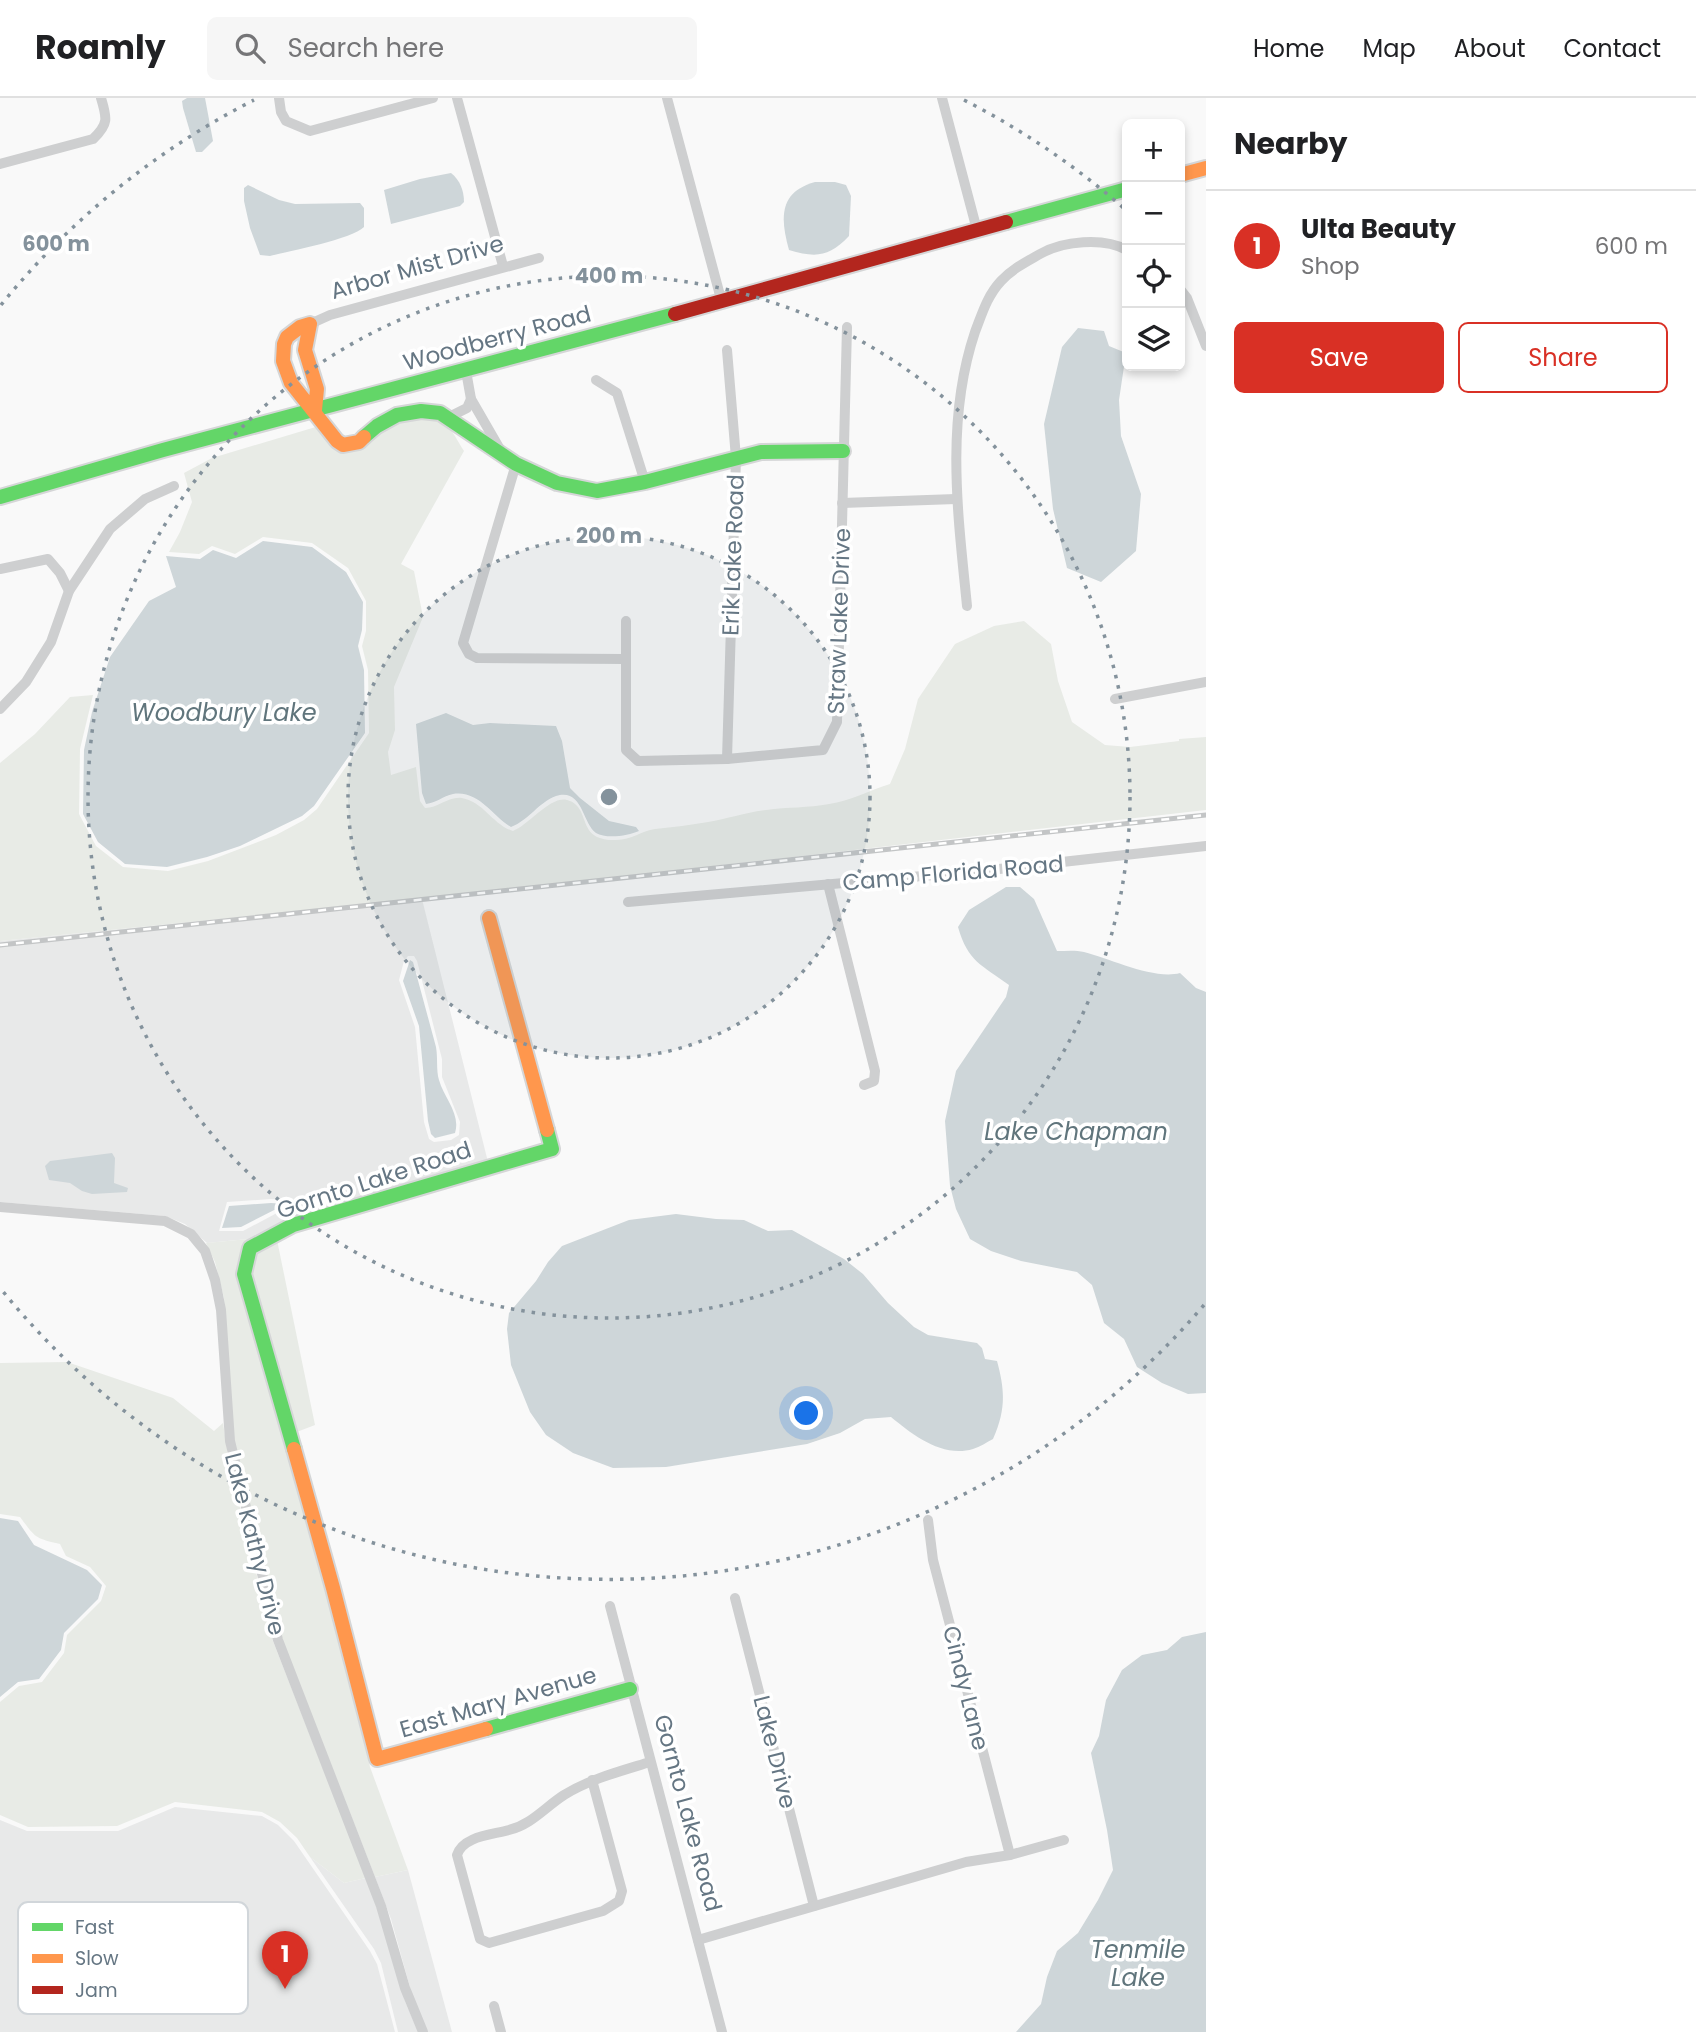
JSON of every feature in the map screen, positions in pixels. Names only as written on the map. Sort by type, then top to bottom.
[{"type":"street","points":[[0,162],[93,139],[104,129],[106,116],[102,98]]},
{"type":"street","points":[[279,98],[281,112],[286,121],[310,131],[433,98]]},
{"type":"street","points":[[457,98],[503,266]]},
{"type":"street","points":[[667,98],[721,299]]},
{"type":"street","points":[[942,98],[977,230]]},
{"type":"street","points":[[1185,174],[1206,168]]},
{"type":"street","name":"Woodberry Road","points":[[0,497],[163,450],[466,371],[1122,190]]},
{"type":"street","points":[[967,606],[956,499],[956,426],[966,359],[987,299],[1014,268],[1048,249],[1085,242],[1105,243],[1122,248]]},
{"type":"street","name":"Arbor Mist Drive","points":[[285,342],[287,335],[298,327],[330,315],[539,258]]},
{"type":"street","points":[[1185,295],[1206,346]]},
{"type":"street","name":"Arbor Mist Drive","points":[[310,324],[305,349],[317,388],[315,410]]},
{"type":"street","name":"Straw Lake Drive","points":[[626,621],[626,750],[638,761],[727,760],[823,750],[837,722],[847,327]]},
{"type":"street","points":[[306,345],[285,342],[282,349],[289,380],[315,410],[330,437],[343,445],[359,442],[377,426],[397,415],[421,411],[440,413],[510,461],[557,483],[597,491],[645,482],[761,452],[843,451]]},
{"type":"street","name":"Erik Lake Road","points":[[727,350],[736,458],[727,760]]},
{"type":"street","points":[[466,371],[471,399],[510,461],[463,643],[469,654],[477,658],[625,659]]},
{"type":"street","points":[[596,380],[617,393],[645,482]]},
{"type":"street","points":[[447,418],[467,408],[471,399]]},
{"type":"street","points":[[0,709],[26,682],[51,642],[69,592],[110,529],[145,499],[174,486]]},
{"type":"street","points":[[842,503],[956,499]]},
{"type":"street","points":[[0,569],[48,559],[60,573],[69,592]]},
{"type":"street","points":[[1115,699],[1206,682]]},
{"type":"street","name":"Camp Florida Road","points":[[864,1085],[874,1081],[875,1071],[828,884],[990,870],[1206,846]]},
{"type":"street","points":[[628,902],[828,884]]},
{"type":"street","name":"Gornto Lake Road","points":[[377,1759],[333,1588],[244,1274],[250,1248],[293,1225],[552,1149],[489,918]]},
{"type":"street","name":"Lake Kathy Drive","points":[[0,1207],[165,1221],[191,1234],[205,1251],[221,1310],[230,1441],[278,1640],[377,1895],[405,1988],[423,2032]]},
{"type":"street","name":"Cindy Lane","points":[[928,1520],[933,1560],[1010,1854]]},
{"type":"street","name":"Lake Drive","points":[[735,1598],[814,1906]]},
{"type":"street","name":"Gornto Lake Road","points":[[610,1606],[722,2032]]},
{"type":"street","name":"East Mary Avenue","points":[[377,1759],[631,1689]]},
{"type":"street","points":[[592,1780],[622,1891],[619,1901],[603,1911],[489,1942],[480,1939],[457,1855],[459,1849],[467,1841],[531,1822],[562,1796],[592,1780],[650,1762]]},
{"type":"street","points":[[698,1940],[966,1862],[1063,1840]]},
{"type":"street","points":[[494,2006],[501,2032]]},
{"type":"shaded area","points":[[422,416],[444,423],[464,451],[401,564],[414,571],[423,617],[394,687],[395,730],[388,752],[391,775],[416,767],[420,801],[425,808],[453,799],[470,800],[513,831],[547,806],[567,800],[580,809],[594,835],[616,840],[655,829],[708,822],[759,811],[845,800],[890,784],[905,749],[918,699],[955,644],[994,626],[1024,621],[1051,644],[1058,681],[1072,722],[1105,745],[1130,747],[1206,737],[1206,810],[422,899],[0,941],[0,763],[35,734],[70,697],[93,695],[80,749],[79,814],[96,846],[123,867],[168,871],[208,861],[276,835],[304,820],[317,809],[369,733],[368,670],[362,646],[366,631],[366,601],[348,568],[312,543],[263,537],[235,554],[212,546],[199,554],[169,552],[192,502],[184,473],[212,458],[319,426],[328,442],[380,430],[399,419]]},
{"type":"shaded area","points":[[422,899],[488,1162],[258,1238],[207,1243],[185,1224],[165,1216],[0,1202],[0,941]],"holes":[[[408,956],[414,956],[417,961],[442,1059],[442,1077],[460,1122],[459,1135],[451,1140],[434,1142],[429,1139],[424,1122],[415,1027],[399,980]],[[287,1200],[290,1206],[243,1231],[219,1231],[227,1202]]]},
{"type":"shaded area","points":[[258,1238],[240,1273],[329,1589],[370,1767],[408,1870],[375,1877],[282,1639],[234,1441],[224,1298],[215,1262],[206,1243]]},
{"type":"shaded area","points":[[277,1240],[315,1425],[294,1433],[249,1275],[254,1252]]},
{"type":"shaded area","points":[[67,1362],[173,1398],[214,1431],[223,1423],[229,1462],[273,1641],[366,1878],[344,1883],[310,1857],[297,1838],[280,1822],[262,1812],[175,1802],[117,1826],[28,1827],[0,1815],[0,1702],[19,1686],[42,1682],[64,1653],[67,1635],[101,1601],[106,1586],[90,1567],[66,1556],[60,1544],[36,1536],[20,1517],[0,1514],[0,1363]]},
{"type":"shaded area","points":[[175,1807],[262,1816],[278,1825],[294,1841],[370,1951],[377,1964],[395,2032],[0,2032],[0,1820],[27,1831],[118,1831]]},
{"type":"shaded area","points":[[310,1857],[344,1883],[366,1878],[405,2001],[418,2032],[398,2032],[381,1963],[374,1949]]},
{"type":"shaded area","points":[[408,1870],[452,2032],[428,2032],[413,1998],[391,1919],[375,1877]]},
{"type":"water","points":[[187,98],[205,98],[213,141],[202,152],[196,152],[183,108],[182,101]]},
{"type":"water","points":[[451,173],[462,190],[464,202],[460,206],[391,224],[384,190]]},
{"type":"water","points":[[815,182],[846,185],[851,196],[849,236],[828,252],[815,255],[789,250],[784,217],[785,208],[794,192]]},
{"type":"water","points":[[248,185],[279,200],[295,204],[360,203],[364,208],[364,227],[347,236],[320,244],[270,256],[260,255],[244,201],[244,188]]},
{"type":"water","points":[[1078,328],[1104,331],[1109,346],[1122,351],[1123,371],[1119,400],[1121,436],[1141,494],[1136,551],[1101,582],[1067,568],[1053,509],[1044,424],[1062,347]]},
{"type":"water","name":"Woodbury Lake","points":[[263,541],[312,547],[346,572],[363,602],[362,630],[358,646],[364,670],[365,733],[314,806],[302,816],[240,846],[207,857],[167,867],[125,864],[98,842],[83,814],[84,750],[92,712],[110,657],[149,601],[176,587],[166,556],[200,559],[213,550],[236,558]]},
{"type":"water","points":[[446,713],[473,725],[490,723],[556,726],[562,741],[570,788],[609,821],[636,827],[639,831],[617,836],[596,833],[577,802],[565,795],[550,799],[511,827],[470,796],[453,794],[426,804],[422,793],[416,724]]},
{"type":"water","name":"Lake Chapman","points":[[1006,887],[1020,887],[1034,899],[1057,951],[1084,952],[1158,974],[1180,973],[1196,988],[1206,992],[1206,1393],[1188,1394],[1162,1383],[1137,1367],[1124,1339],[1104,1323],[1092,1285],[1077,1272],[1021,1261],[991,1251],[970,1239],[956,1209],[950,1186],[945,1121],[956,1071],[1006,997],[1009,985],[977,962],[966,948],[958,927],[969,910]]},
{"type":"water","points":[[410,960],[413,962],[436,1047],[441,1087],[456,1119],[455,1133],[435,1138],[431,1134],[428,1121],[419,1026],[403,981]]},
{"type":"water","points":[[112,1153],[115,1158],[114,1183],[128,1188],[127,1192],[92,1194],[70,1183],[49,1180],[45,1166],[50,1161]]},
{"type":"water","points":[[286,1204],[241,1227],[222,1228],[229,1206]]},
{"type":"water","points":[[676,1214],[744,1220],[768,1231],[792,1230],[844,1259],[863,1274],[914,1327],[928,1335],[977,1343],[982,1348],[985,1359],[997,1361],[1002,1381],[1002,1409],[993,1439],[973,1449],[961,1451],[939,1448],[918,1437],[891,1417],[865,1419],[840,1433],[807,1444],[666,1467],[613,1468],[573,1453],[546,1435],[530,1412],[511,1365],[507,1329],[509,1313],[562,1246],[629,1220]]},
{"type":"water","points":[[0,1518],[18,1521],[34,1545],[87,1570],[102,1585],[98,1599],[64,1633],[61,1650],[39,1679],[18,1682],[0,1697]]},
{"type":"water","name":"Tenmile Lake","points":[[1206,1632],[1206,2032],[1016,2032],[1041,2004],[1057,1951],[1078,1933],[1113,1870],[1091,1753],[1099,1736],[1106,1700],[1122,1670],[1142,1655],[1167,1650],[1182,1637]]},
{"type":"railway","points":[[0,945],[1206,815]]},
{"type":"traffic: fast","points":[[1006,222],[1122,190]]},
{"type":"traffic: fast","points":[[0,497],[163,450],[675,314]]},
{"type":"traffic: fast","points":[[364,437],[397,415],[421,411],[440,413],[516,464],[557,483],[597,491],[645,482],[761,452],[843,451]]},
{"type":"traffic: fast","points":[[294,1449],[244,1274],[250,1248],[293,1225],[552,1149],[547,1130]]},
{"type":"traffic: fast","points":[[486,1729],[630,1689]]},
{"type":"traffic: slow","points":[[1185,174],[1206,168]]},
{"type":"traffic: slow","points":[[315,410],[317,389],[305,350],[310,324],[300,327],[287,337],[284,344],[283,361],[291,383],[337,441],[343,445],[359,442],[364,437]]},
{"type":"traffic: slow","points":[[489,918],[547,1130]]},
{"type":"traffic: slow","points":[[294,1449],[377,1759],[486,1729]]},
{"type":"traffic: jam","points":[[675,314],[1006,222]]},
{"type":"place","name":"Ulta Beauty","points":[[285,1989]]}]
